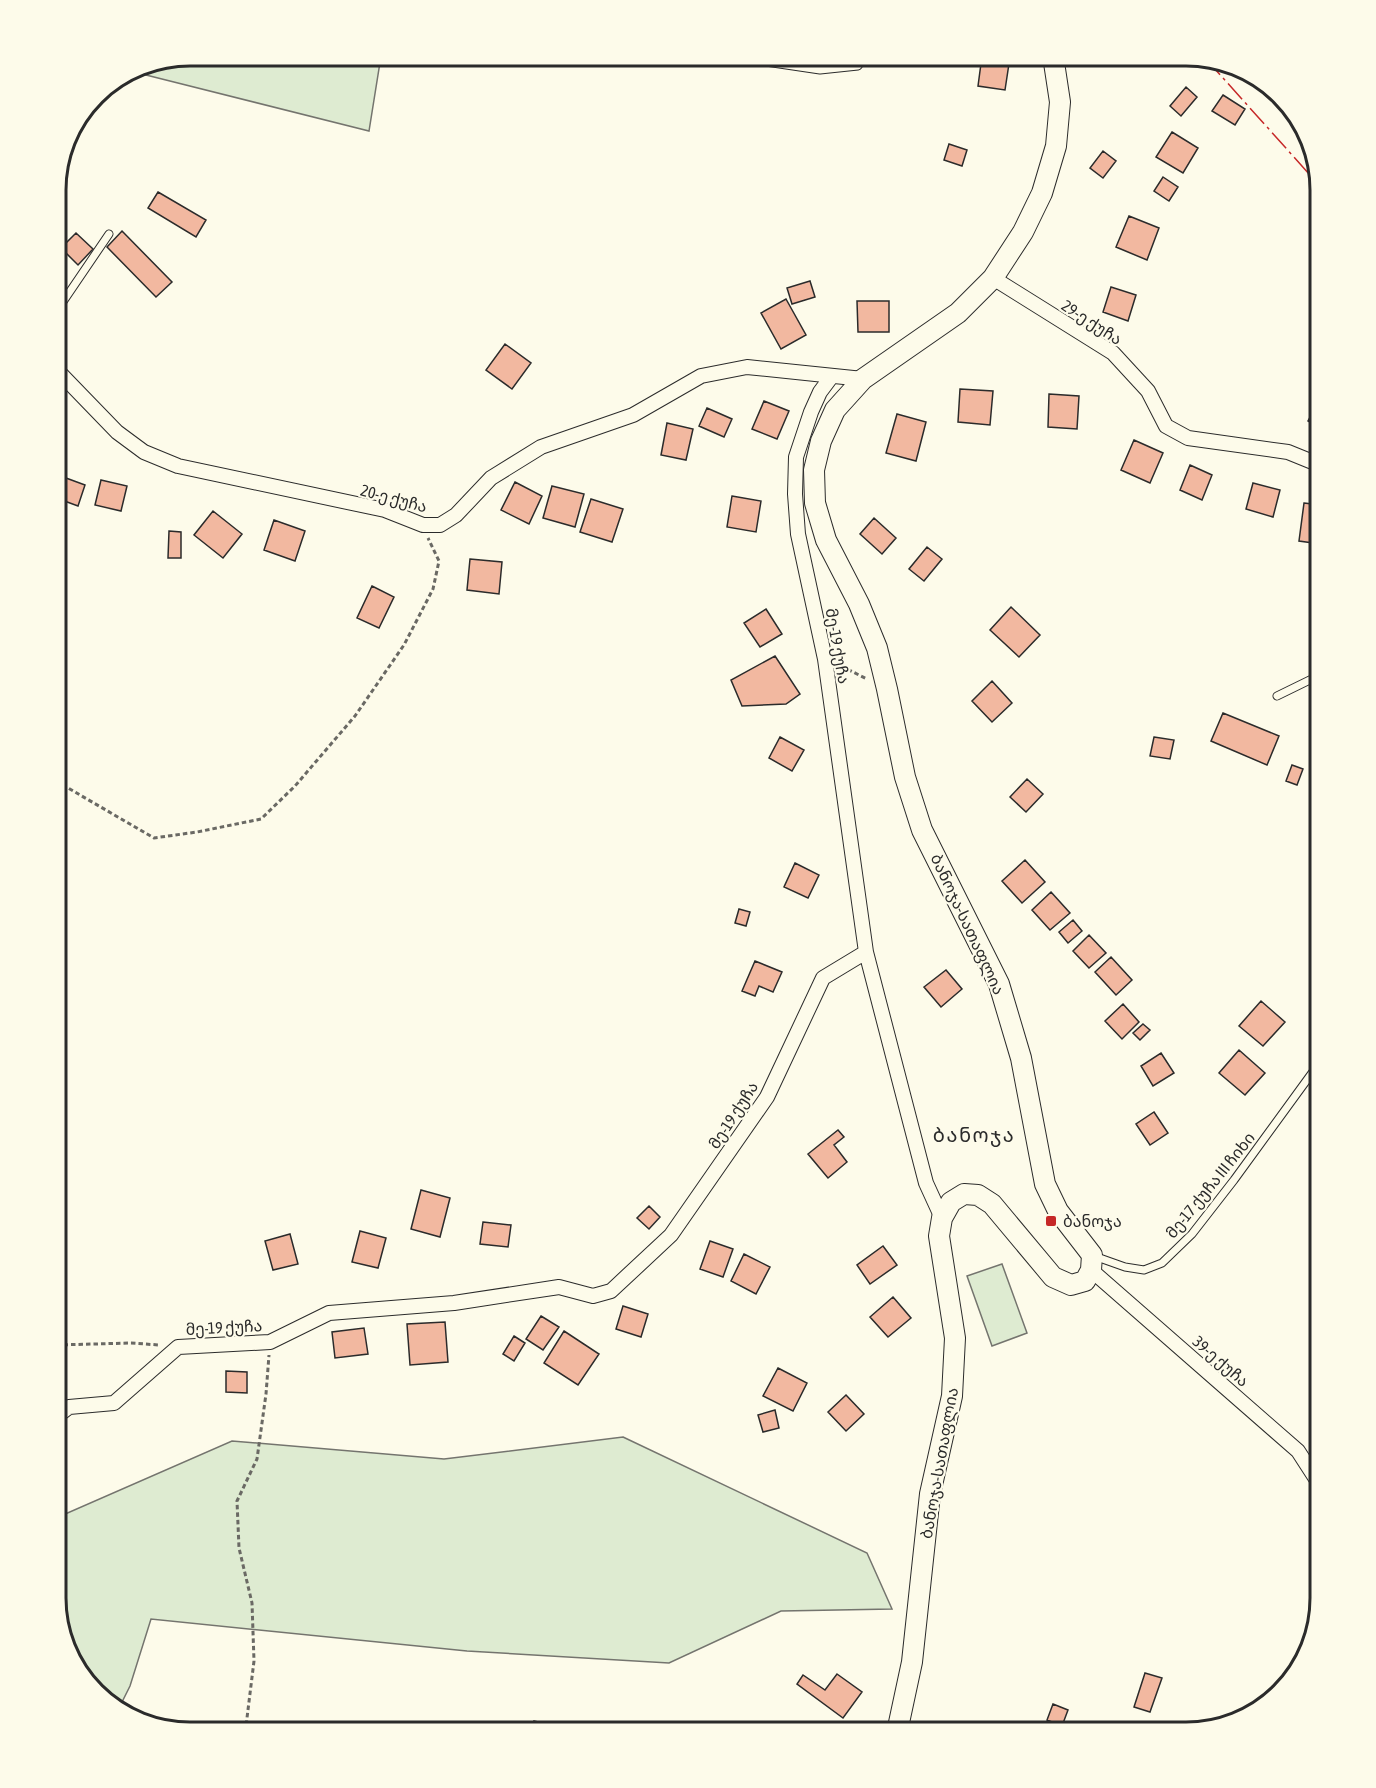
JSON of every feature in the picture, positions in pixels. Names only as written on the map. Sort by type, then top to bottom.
[{"type":"street","name":"ბანოჯა-სათაფლია","points":[[1055,66],[1060,102],[1056,146],[1042,193],[1023,232],[993,278],[958,313],[863,379],[835,410],[821,441],[814,470],[815,503],[826,540],[859,604],[877,648],[905,777],[922,830],[999,984],[1021,1058],[1045,1184],[1058,1211],[1092,1262]]},
{"type":"street","name":"29-ე ქუჩა","points":[[993,278],[1113,353],[1148,391],[1166,426],[1188,438],[1288,452],[1310,461]]},
{"type":"street","name":"20-ე ქუჩა","points":[[66,379],[117,432],[144,452],[178,466],[384,510],[423,525],[440,525],[456,515],[491,478],[541,447],[633,415],[701,376],[747,367],[863,379]]},
{"type":"street","name":"მე-19 ქუჩა","points":[[66,1409],[69,1407],[114,1403],[178,1347],[270,1342],[329,1313],[454,1303],[559,1287],[593,1296],[611,1291],[671,1235],[767,1097],[823,978],[866,952],[825,659],[798,534],[795,494],[796,457],[811,412],[820,392],[832,375]]},
{"type":"street","points":[[866,952],[926,1183],[942,1218]]},
{"type":"street","points":[[942,1218],[951,1202],[964,1194],[978,1195],[992,1204],[1053,1277],[1071,1285],[1085,1281],[1092,1262]]},
{"type":"street","name":"ბანოჯა-სათაფლია","points":[[899,1722],[912,1662],[930,1494],[952,1396],[955,1338],[939,1236],[942,1218]]},
{"type":"street","name":"39-ე ქუჩა","points":[[1092,1262],[1298,1451],[1310,1470]]},
{"type":"lane","points":[[793,66],[820,70],[858,66]]},
{"type":"lane","points":[[66,297],[109,234]]},
{"type":"lane","points":[[1277,696],[1310,680]]},
{"type":"lane","name":"მე-17 ქუჩა III ჩიხი","points":[[1092,1262],[1144,1270],[1162,1263],[1192,1234],[1310,1076]]},
{"type":"path","points":[[66,787],[154,838],[261,819],[295,786],[355,717],[404,645],[433,589],[438,561],[423,525]]},
{"type":"path","points":[[825,659],[887,689]]},
{"type":"path","points":[[246,1722],[254,1661],[252,1603],[239,1548],[237,1501],[257,1459],[270,1342]]},
{"type":"path","points":[[66,1345],[131,1343],[178,1347]]},
{"type":"green space","points":[[182,66],[379,66],[369,131],[145,75],[166,68]]},
{"type":"green space","points":[[1002,1264],[1027,1333],[992,1346],[967,1276]]},
{"type":"green space","points":[[623,1437],[867,1553],[892,1609],[781,1611],[669,1663],[467,1651],[151,1619],[130,1686],[122,1702],[97,1680],[79,1653],[67,1614],[66,1514],[232,1441],[444,1459]]},
{"type":"building","points":[[981,66],[1009,66],[1005,90],[978,86]]},
{"type":"building","points":[[1186,87],[1197,97],[1181,116],[1170,106]]},
{"type":"building","points":[[1223,95],[1245,109],[1235,125],[1212,111]]},
{"type":"building","points":[[1172,132],[1198,148],[1183,173],[1156,157]]},
{"type":"building","points":[[949,144],[967,150],[962,166],[944,160]]},
{"type":"building","points":[[1103,151],[1116,161],[1103,178],[1090,168]]},
{"type":"building","points":[[1163,177],[1178,187],[1169,201],[1154,191]]},
{"type":"building","points":[[158,192],[206,220],[196,237],[148,208]]},
{"type":"building","points":[[1129,216],[1159,228],[1147,260],[1116,247]]},
{"type":"building","points":[[122,231],[172,282],[156,297],[107,247]]},
{"type":"building","points":[[76,233],[93,249],[78,265],[66,253],[66,243]]},
{"type":"building","points":[[810,281],[815,297],[792,304],[787,288]]},
{"type":"building","points":[[1111,287],[1136,295],[1128,321],[1103,312]]},
{"type":"building","points":[[786,299],[806,335],[781,349],[761,313]]},
{"type":"building","points":[[857,301],[889,301],[889,332],[858,332]]},
{"type":"building","points":[[505,344],[531,363],[512,389],[486,370]]},
{"type":"building","points":[[960,389],[993,391],[990,425],[958,422]]},
{"type":"building","points":[[1049,394],[1079,396],[1077,429],[1048,427]]},
{"type":"building","points":[[764,401],[789,411],[777,439],[752,429]]},
{"type":"building","points":[[707,408],[732,419],[724,437],[699,426]]},
{"type":"building","points":[[897,414],[926,422],[916,461],[886,453]]},
{"type":"building","points":[[667,423],[693,429],[686,460],[661,455]]},
{"type":"building","points":[[1134,440],[1163,453],[1150,483],[1121,470]]},
{"type":"building","points":[[1190,465],[1212,475],[1202,500],[1180,490]]},
{"type":"building","points":[[66,478],[85,485],[78,506],[66,502]]},
{"type":"building","points":[[101,480],[127,486],[121,511],[95,505]]},
{"type":"building","points":[[515,482],[542,496],[529,524],[501,510]]},
{"type":"building","points":[[1253,483],[1280,490],[1273,517],[1246,509]]},
{"type":"building","points":[[552,486],[584,494],[575,527],[543,518]]},
{"type":"building","points":[[732,496],[761,501],[756,532],[727,527]]},
{"type":"building","points":[[591,499],[623,509],[612,542],[580,532]]},
{"type":"building","points":[[1304,503],[1310,504],[1310,543],[1299,541]]},
{"type":"building","points":[[213,511],[242,534],[223,558],[194,535]]},
{"type":"building","points":[[874,518],[896,538],[882,554],[860,534]]},
{"type":"building","points":[[274,520],[305,531],[295,561],[264,550]]},
{"type":"building","points":[[169,531],[181,532],[181,558],[168,558]]},
{"type":"building","points":[[927,547],[942,559],[924,581],[909,569]]},
{"type":"building","points":[[470,559],[502,562],[499,594],[467,590]]},
{"type":"building","points":[[372,586],[394,597],[379,628],[357,618]]},
{"type":"building","points":[[1011,607],[1040,635],[1019,657],[990,630]]},
{"type":"building","points":[[766,609],[782,634],[760,647],[744,623]]},
{"type":"building","points":[[775,656],[800,694],[786,704],[742,706],[731,680]]},
{"type":"building","points":[[992,681],[1012,703],[992,722],[972,701]]},
{"type":"building","points":[[1223,713],[1279,736],[1267,765],[1211,741]]},
{"type":"building","points":[[780,737],[804,750],[792,771],[769,758]]},
{"type":"building","points":[[1154,737],[1174,740],[1170,759],[1150,756]]},
{"type":"building","points":[[1292,765],[1303,769],[1297,785],[1286,781]]},
{"type":"building","points":[[1027,779],[1043,794],[1026,812],[1010,797]]},
{"type":"building","points":[[1025,860],[1045,882],[1022,903],[1002,881]]},
{"type":"building","points":[[795,863],[819,875],[808,898],[784,887]]},
{"type":"building","points":[[1051,892],[1070,913],[1050,930],[1032,910]]},
{"type":"building","points":[[739,909],[750,912],[746,926],[735,923]]},
{"type":"building","points":[[1073,920],[1082,931],[1068,943],[1059,932]]},
{"type":"building","points":[[1089,935],[1106,953],[1089,968],[1073,951]]},
{"type":"building","points":[[1111,957],[1132,980],[1116,995],[1095,972]]},
{"type":"building","points":[[755,961],[782,972],[773,992],[759,986],[755,996],[742,991]]},
{"type":"building","points":[[946,970],[962,989],[941,1007],[924,987]]},
{"type":"building","points":[[1261,1001],[1285,1022],[1263,1046],[1239,1026]]},
{"type":"building","points":[[1123,1004],[1139,1022],[1122,1039],[1105,1021]]},
{"type":"building","points":[[1143,1024],[1150,1030],[1140,1040],[1133,1033]]},
{"type":"building","points":[[1239,1050],[1265,1073],[1245,1095],[1219,1073]]},
{"type":"building","points":[[1161,1053],[1174,1073],[1153,1086],[1141,1066]]},
{"type":"building","points":[[1154,1112],[1168,1133],[1150,1145],[1136,1124]]},
{"type":"building","points":[[838,1130],[844,1137],[834,1145],[847,1162],[828,1178],[808,1154]]},
{"type":"building","points":[[421,1190],[450,1198],[440,1237],[411,1229]]},
{"type":"building","points":[[649,1206],[660,1217],[649,1229],[637,1218]]},
{"type":"building","points":[[483,1222],[511,1225],[508,1247],[480,1244]]},
{"type":"building","points":[[360,1231],[386,1238],[378,1268],[352,1262]]},
{"type":"building","points":[[290,1234],[298,1264],[273,1270],[265,1241]]},
{"type":"building","points":[[710,1241],[733,1249],[723,1277],[700,1269]]},
{"type":"building","points":[[883,1246],[897,1265],[870,1284],[857,1265]]},
{"type":"building","points":[[744,1254],[770,1267],[756,1294],[731,1281]]},
{"type":"building","points":[[893,1297],[911,1318],[888,1337],[870,1317]]},
{"type":"building","points":[[623,1306],[648,1314],[641,1337],[616,1329]]},
{"type":"building","points":[[541,1316],[559,1327],[543,1350],[526,1339]]},
{"type":"building","points":[[445,1322],[448,1362],[410,1365],[407,1324]]},
{"type":"building","points":[[364,1328],[368,1354],[335,1358],[332,1332]]},
{"type":"building","points":[[564,1331],[599,1354],[578,1385],[544,1363]]},
{"type":"building","points":[[514,1336],[525,1343],[514,1361],[503,1354]]},
{"type":"building","points":[[778,1368],[807,1383],[793,1411],[763,1396]]},
{"type":"building","points":[[226,1371],[247,1372],[247,1393],[226,1392]]},
{"type":"building","points":[[846,1395],[864,1414],[846,1431],[828,1412]]},
{"type":"building","points":[[775,1410],[779,1428],[763,1432],[758,1415]]},
{"type":"building","points":[[1145,1673],[1162,1678],[1150,1712],[1134,1707]]},
{"type":"building","points":[[837,1674],[862,1692],[843,1718],[797,1684],[803,1675],[825,1690]]},
{"type":"building","points":[[1053,1704],[1068,1710],[1064,1722],[1047,1720]]},
{"type":"power","points":[[1216,70],[1309,174]]},
{"type":"place","name":"ბანოჯა","points":[[1051,1221]]},
{"type":"district","name":"ბანოჯა","points":[[974,1134]]}]
